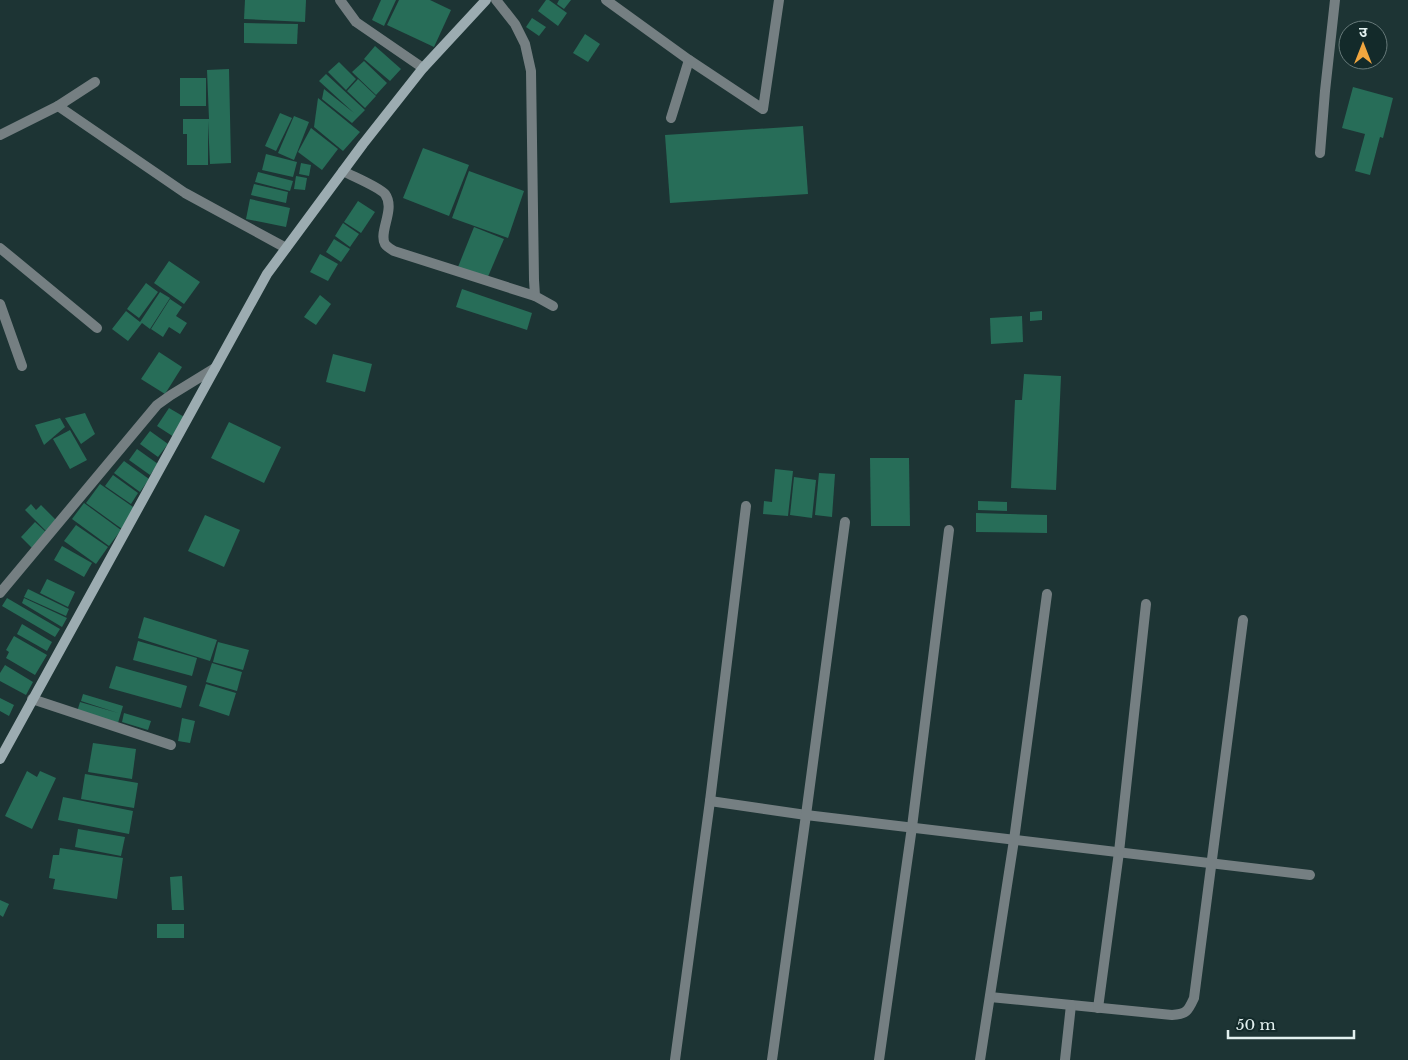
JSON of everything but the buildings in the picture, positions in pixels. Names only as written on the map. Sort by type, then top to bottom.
[{"type":"main road","points":[[0,759],[267,274],[422,68],[486,0]]},
{"type":"street","points":[[340,0],[356,22],[422,68]]},
{"type":"street","points":[[496,0],[515,24],[525,44],[531,71],[532,236],[535,296]]},
{"type":"street","points":[[606,0],[689,60],[764,109],[779,0]]},
{"type":"street","points":[[1320,153],[1335,0]]},
{"type":"street","points":[[671,118],[689,60]]},
{"type":"street","points":[[0,135],[58,106],[95,82]]},
{"type":"street","points":[[58,106],[185,193],[286,248]]},
{"type":"street","points":[[343,171],[383,192],[388,199],[389,206],[383,240],[386,246],[394,251],[535,296],[553,306]]},
{"type":"street","points":[[0,248],[97,328]]},
{"type":"street","points":[[0,304],[22,366]]},
{"type":"street","points":[[0,593],[157,405],[215,368]]},
{"type":"street","points":[[675,1060],[710,801],[746,506]]},
{"type":"street","points":[[772,1060],[844,522]]},
{"type":"street","points":[[879,1060],[912,827],[949,530]]},
{"type":"street","points":[[980,1060],[1014,840],[1047,594]]},
{"type":"street","points":[[1098,1008],[1119,852],[1146,604]]},
{"type":"street","points":[[990,997],[1172,1015],[1181,1014],[1188,1010],[1194,998],[1243,620]]},
{"type":"street","points":[[32,699],[171,745]]},
{"type":"street","points":[[710,801],[806,815],[1310,875]]},
{"type":"street","points":[[1065,1060],[1070,1005]]}]
